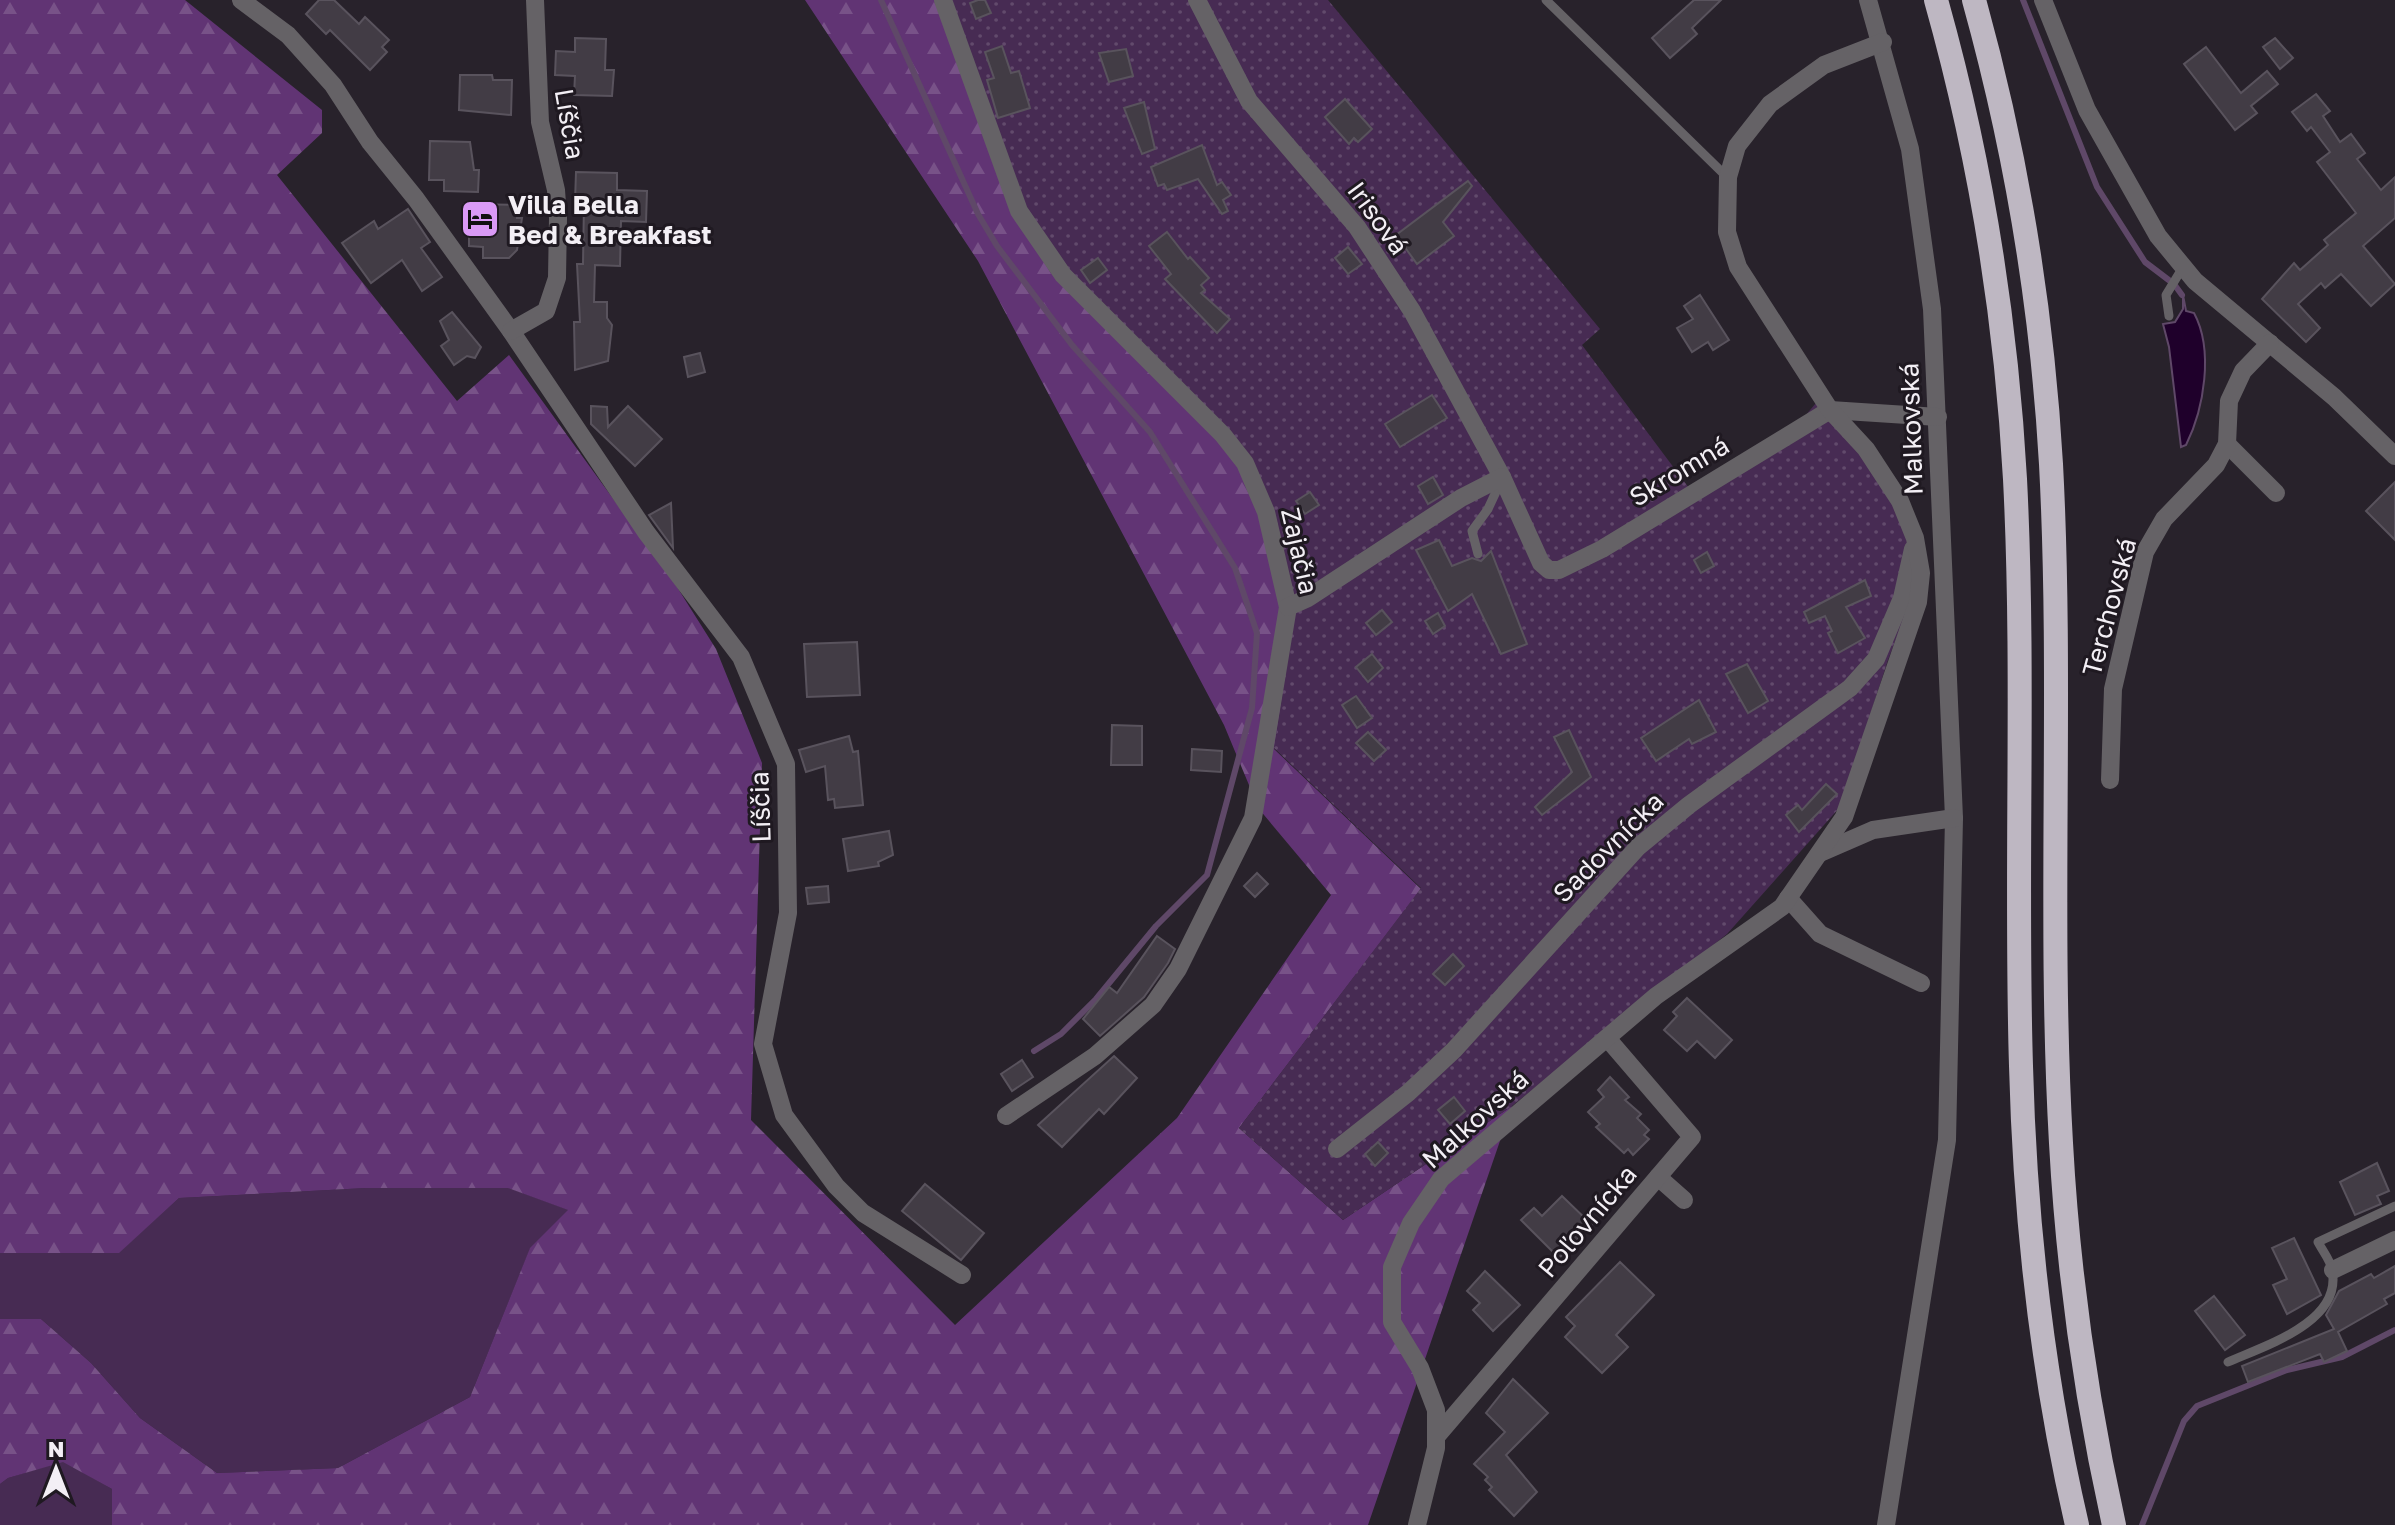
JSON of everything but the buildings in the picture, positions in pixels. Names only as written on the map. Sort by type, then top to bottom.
[{"type":"highway","points":[[1936,0],[1966,120],[1986,220],[2010,400],[2018,564],[2019,962],[2026,1174],[2050,1392],[2077,1525]]},
{"type":"highway","points":[[1974,0],[1994,74],[2031,267],[2051,462],[2056,585],[2061,1141],[2083,1368],[2114,1525]]},
{"type":"street","name":"Líščia","points":[[241,0],[288,35],[333,85],[370,142],[416,199],[511,331],[646,532],[741,657],[776,732],[786,764],[788,913],[763,1044],[784,1115],[836,1186],[863,1213],[962,1275]]},
{"type":"street","name":"Líščia","points":[[511,331],[546,311],[557,278],[556,190],[540,122],[535,0]]},
{"type":"street","name":"Zajačia","points":[[943,0],[1019,211],[1063,275],[1223,435],[1245,463],[1266,512],[1288,607],[1253,818],[1178,969],[1153,1005],[1095,1056],[1006,1116]]},
{"type":"street","name":"Irisová","points":[[1197,0],[1249,101],[1357,227],[1388,275],[1502,477]]},
{"type":"street","name":"Malkovská","points":[[1868,0],[1883,42],[1910,149],[1932,309],[1954,818],[1947,1140],[1886,1525]]},
{"type":"street","points":[[2043,0],[2087,110],[2181,271],[2334,397],[2395,456]]},
{"type":"street","name":"Malkovská","points":[[1417,1525],[1424,1506],[1436,1437],[1436,1410],[1420,1368],[1392,1322],[1392,1267],[1411,1223],[1441,1179],[1656,996],[1782,907],[1844,817],[1918,602],[1921,573],[1915,538],[1900,501],[1866,449],[1830,410],[1738,267],[1727,232],[1728,177],[1737,146],[1770,104],[1824,65],[1883,42]]},
{"type":"street","name":"Terchovská","points":[[2110,780],[2113,689],[2145,552],[2164,519],[2202,483],[2227,444],[2229,401],[2243,371],[2270,343]]},
{"type":"street","points":[[1830,410],[1938,417]]},
{"type":"street","name":"Skromná","points":[[1502,477],[1541,563],[1549,570],[1559,570],[1602,549],[1830,410]]},
{"type":"street","points":[[2227,444],[2276,493]]},
{"type":"street","points":[[1288,607],[1308,598],[1461,498],[1502,477]]},
{"type":"street","name":"Sadovnícka","points":[[1337,1149],[1408,1093],[1454,1050],[1638,847],[1689,805],[1850,688],[1876,659],[1902,598],[1915,538]]},
{"type":"street","points":[[1820,853],[1873,830],[1954,818]]},
{"type":"street","points":[[1788,898],[1820,934],[1921,983]]},
{"type":"street","name":"Poľovnícka","points":[[1436,1437],[1692,1137],[1607,1038]]},
{"type":"street","points":[[1658,1177],[1684,1200]]},
{"type":"street","points":[[2333,1270],[2395,1240]]},
{"type":"lane","points":[[1546,0],[1728,177]]},
{"type":"lane","points":[[2169,316],[2166,295],[2181,271]]},
{"type":"lane","points":[[1478,554],[1472,531],[1488,509],[1502,477]]},
{"type":"lane","points":[[2228,1362],[2307,1326],[2330,1296],[2333,1270],[2318,1242],[2395,1206]]},
{"type":"shaded area","points":[[941,0],[1328,0],[1600,329],[1582,345],[1689,488],[1800,422],[1816,403],[1884,472],[1912,550],[1916,586],[1888,660],[1840,807],[1727,934],[1512,1106],[1343,1220],[1239,1128],[1421,888],[1274,748],[1283,692],[1283,574],[1249,470],[1008,200]]},
{"type":"shaded area","points":[[2183,295],[2186,311],[2194,313],[2200,328],[2205,362],[2198,414],[2186,445],[2181,447],[2169,347],[2163,324],[2175,322],[2183,309]]},
{"type":"shaded area","points":[[366,1188],[509,1188],[569,1210],[530,1249],[470,1397],[338,1468],[217,1473],[140,1418],[91,1363],[41,1319],[0,1319],[0,1253],[118,1253],[179,1198]]},
{"type":"shaded area","points":[[63,1461],[112,1489],[112,1525],[0,1525],[0,1484],[8,1478]]},
{"type":"green space","points":[[0,0],[185,0],[322,110],[322,133],[277,175],[457,401],[509,355],[677,587],[716,649],[762,763],[751,1120],[955,1325],[1177,1118],[1331,895],[1259,809],[1224,725],[978,261],[805,0],[941,0],[1249,470],[1283,574],[1283,692],[1274,749],[1421,889],[1239,1128],[1343,1220],[1512,1106],[1368,1525],[112,1525],[112,1489],[63,1462],[8,1478],[0,1484],[0,1319],[41,1319],[91,1363],[140,1418],[217,1473],[338,1468],[470,1397],[530,1248],[568,1210],[508,1188],[366,1188],[179,1198],[119,1253],[0,1253]]},
{"type":"waterway","points":[[881,0],[978,214],[997,246],[1072,345],[1150,432],[1235,568],[1257,633],[1252,708],[1207,875],[1156,926],[1096,999],[1061,1034],[1034,1051]]},
{"type":"waterway","points":[[2023,0],[2097,187],[2145,262],[2174,284],[2182,295]]},
{"type":"waterway","points":[[2142,1525],[2184,1421],[2197,1406],[2287,1370],[2342,1357],[2395,1330]]},
{"type":"place","name":"Villa Bella Bed & Breakfast","points":[[480,219]]}]
